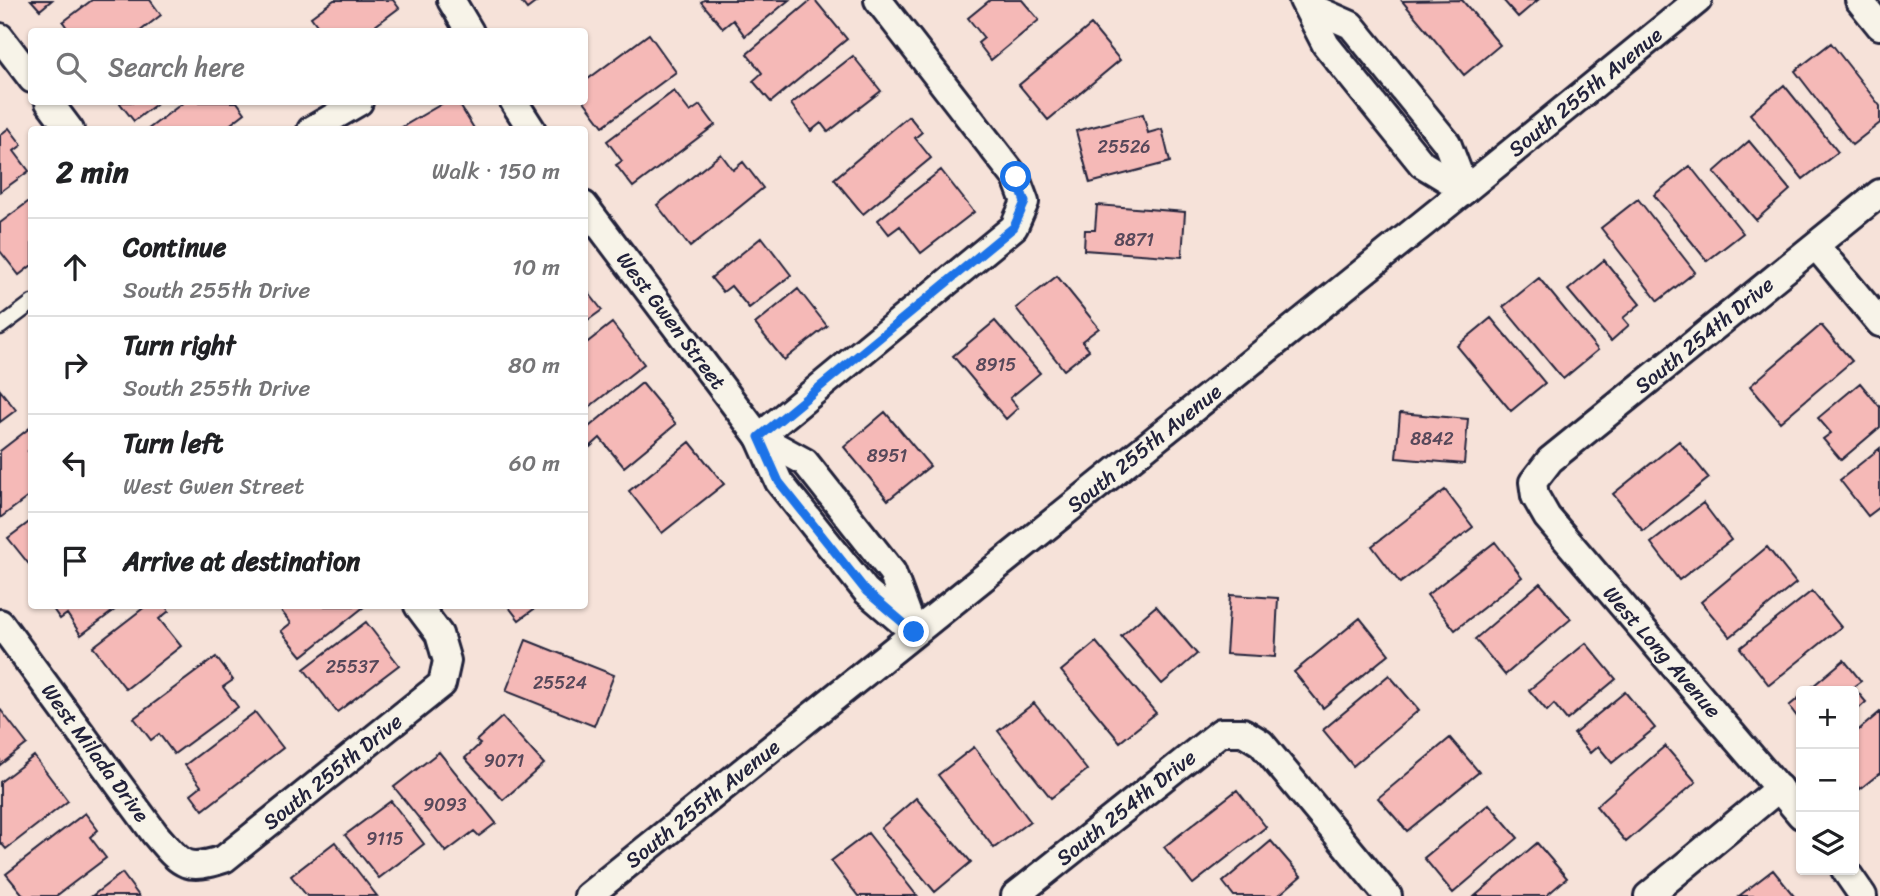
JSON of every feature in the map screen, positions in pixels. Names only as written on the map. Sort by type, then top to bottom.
[{"type":"street","points":[[451,0],[468,28]]},
{"type":"street","points":[[759,437],[1014,227],[1025,202],[1016,177],[878,0]]},
{"type":"street","name":"South 255th Avenue","points":[[588,896],[1698,0]]},
{"type":"street","points":[[1859,0],[1880,26]]},
{"type":"street","points":[[1309,2],[1351,25],[1447,143],[1465,190]]},
{"type":"street","points":[[0,37],[28,74]]},
{"type":"street","points":[[51,105],[67,126]]},
{"type":"street","points":[[318,126],[354,105]]},
{"type":"street","points":[[516,105],[529,126]]},
{"type":"street","name":"South 254th Drive","points":[[1533,482],[1550,460],[1880,193]]},
{"type":"street","name":"West Gwen Street","points":[[588,210],[759,437],[805,462],[892,572],[914,632]]},
{"type":"street","points":[[1816,246],[1880,323]]},
{"type":"street","name":"West Long Avenue","points":[[1533,482],[1535,496],[1547,517],[1798,812]]},
{"type":"street","name":"South 255th Drive","points":[[202,866],[224,859],[442,684],[447,661],[439,634],[420,609]]},
{"type":"street","name":"West Milada Drive","points":[[0,623],[155,834],[180,862],[202,866]]},
{"type":"street","name":"South 254th Drive","points":[[1014,896],[1221,732],[1243,732],[1261,743],[1388,896]]},
{"type":"street","points":[[1648,896],[1779,788]]},
{"type":"street","points":[[1848,875],[1863,896]]},
{"type":"lane","points":[[0,327],[28,306]]},
{"type":"building","points":[[31,0],[52,0],[40,10]]},
{"type":"building","points":[[92,0],[150,0],[161,15],[144,28],[67,28],[63,22]]},
{"type":"building","points":[[334,0],[393,0],[399,8],[372,28],[319,28],[311,17]]},
{"type":"building","points":[[520,0],[539,0],[527,9]]},
{"type":"building","points":[[789,0],[745,36],[733,20],[723,28],[701,2]]},
{"type":"building","points":[[811,0],[815,0],[847,39],[771,102],[753,81],[762,73],[747,54]]},
{"type":"building","points":[[990,0],[1022,0],[1039,20],[991,60],[978,43],[984,38],[968,18]]},
{"type":"building","points":[[1462,0],[1500,45],[1464,75],[1402,1]]},
{"type":"building","points":[[1503,0],[1538,0],[1518,17]]},
{"type":"building","points":[[1091,25],[1120,60],[1048,120],[1019,85]]},
{"type":"building","points":[[649,34],[676,72],[603,126],[587,105],[588,79]]},
{"type":"building","points":[[1831,43],[1880,106],[1880,123],[1852,145],[1795,71]]},
{"type":"building","points":[[853,56],[881,91],[828,132],[821,123],[811,131],[791,104]]},
{"type":"building","points":[[1784,85],[1838,152],[1803,179],[1750,114]]},
{"type":"building","points":[[674,91],[690,112],[700,105],[715,125],[633,187],[616,165],[622,161],[607,141]]},
{"type":"building","points":[[121,105],[155,105],[134,121]]},
{"type":"building","points":[[180,105],[239,105],[245,113],[228,126],[152,126]]},
{"type":"building","points":[[440,105],[460,105],[473,126],[404,126]]},
{"type":"building","points":[[1143,114],[1148,133],[1162,129],[1170,162],[1090,183],[1076,131]]},
{"type":"building","points":[[909,116],[922,132],[915,138],[931,158],[863,214],[834,179]]},
{"type":"building","points":[[9,128],[22,145],[14,151],[28,172],[0,192],[0,135]]},
{"type":"building","points":[[1749,141],[1790,190],[1756,220],[1714,172]]},
{"type":"building","points":[[721,154],[733,170],[743,162],[763,188],[690,247],[657,205]]},
{"type":"building","points":[[1690,166],[1743,233],[1707,261],[1654,195]]},
{"type":"building","points":[[941,170],[974,212],[921,253],[900,226],[889,234],[878,220]]},
{"type":"building","points":[[1638,199],[1695,272],[1658,301],[1601,228]]},
{"type":"building","points":[[28,202],[28,268],[19,275],[0,251],[0,223]]},
{"type":"building","points":[[1097,205],[1185,212],[1182,257],[1084,250],[1085,230],[1095,230]]},
{"type":"building","points":[[762,237],[791,275],[749,308],[731,286],[723,292],[711,278]]},
{"type":"building","points":[[1604,260],[1640,304],[1623,318],[1629,325],[1611,341],[1568,290]]},
{"type":"building","points":[[1057,276],[1099,328],[1082,341],[1089,350],[1064,370],[1016,308]]},
{"type":"building","points":[[1539,278],[1598,350],[1563,379],[1503,307]]},
{"type":"building","points":[[798,289],[827,326],[784,360],[755,324]]},
{"type":"building","points":[[588,292],[602,310],[588,320]]},
{"type":"building","points":[[1491,318],[1545,383],[1511,411],[1457,346]]},
{"type":"building","points":[[995,321],[1040,373],[1010,398],[1018,408],[1006,419],[953,356]]},
{"type":"building","points":[[612,323],[644,364],[588,408],[588,342]]},
{"type":"building","points":[[1821,325],[1852,361],[1780,422],[1750,386]]},
{"type":"building","points":[[642,383],[676,424],[624,467],[600,438],[590,447],[588,428]]},
{"type":"building","points":[[1860,383],[1880,407],[1880,427],[1841,460],[1823,439],[1831,433],[1818,418]]},
{"type":"building","points":[[0,390],[16,410],[0,422]]},
{"type":"building","points":[[885,412],[930,466],[888,500],[844,447]]},
{"type":"building","points":[[1400,413],[1468,419],[1464,464],[1396,458]]},
{"type":"building","points":[[28,429],[28,497],[0,518],[0,451]]},
{"type":"building","points":[[1679,441],[1709,478],[1643,531],[1613,494]]},
{"type":"building","points":[[690,442],[724,484],[662,533],[629,491]]},
{"type":"building","points":[[1880,448],[1880,507],[1868,516],[1840,480]]},
{"type":"building","points":[[1445,490],[1473,527],[1400,583],[1372,546]]},
{"type":"building","points":[[1703,503],[1731,540],[1679,580],[1651,543]]},
{"type":"building","points":[[28,523],[28,563],[8,538]]},
{"type":"building","points":[[1495,542],[1522,577],[1455,630],[1427,595]]},
{"type":"building","points":[[1767,547],[1796,583],[1730,637],[1701,602]]},
{"type":"building","points":[[1540,583],[1571,619],[1505,675],[1475,639]]},
{"type":"building","points":[[1812,591],[1841,627],[1769,685],[1740,648]]},
{"type":"building","points":[[1230,595],[1278,598],[1275,657],[1226,654]]},
{"type":"building","points":[[1156,606],[1197,654],[1162,684],[1121,636]]},
{"type":"building","points":[[53,609],[116,609],[81,635],[67,614],[60,619]]},
{"type":"building","points":[[142,609],[167,609],[169,611],[159,619],[181,646],[126,689],[93,647]]},
{"type":"building","points":[[279,609],[361,609],[302,656],[281,631],[291,623]]},
{"type":"building","points":[[510,609],[534,609],[519,620]]},
{"type":"building","points":[[1360,618],[1389,654],[1323,708],[1294,672]]},
{"type":"building","points":[[366,622],[399,665],[337,712],[304,669]]},
{"type":"building","points":[[526,640],[614,675],[594,726],[506,691]]},
{"type":"building","points":[[1096,642],[1156,713],[1120,742],[1061,671]]},
{"type":"building","points":[[1586,643],[1616,679],[1567,720],[1554,704],[1547,711],[1529,690]]},
{"type":"building","points":[[216,657],[233,680],[223,687],[238,707],[174,754],[159,734],[151,740],[134,718]]},
{"type":"building","points":[[1844,660],[1861,681],[1854,686],[1813,686]]},
{"type":"building","points":[[1389,675],[1419,710],[1353,766],[1323,730]]},
{"type":"building","points":[[1625,692],[1655,728],[1612,763],[1598,746],[1590,753],[1574,734]]},
{"type":"building","points":[[1859,694],[1866,702],[1859,708]]},
{"type":"building","points":[[1796,700],[1796,715],[1789,706]]},
{"type":"building","points":[[1034,703],[1087,770],[1051,798],[998,731]]},
{"type":"building","points":[[0,709],[27,744],[0,765]]},
{"type":"building","points":[[255,712],[283,748],[203,810],[191,794],[201,786],[185,765]]},
{"type":"building","points":[[1880,712],[1880,773],[1860,789],[1859,788],[1859,730]]},
{"type":"building","points":[[502,717],[544,764],[503,800],[465,758],[480,744],[476,741]]},
{"type":"building","points":[[1450,738],[1479,772],[1407,831],[1378,798]]},
{"type":"building","points":[[1665,746],[1696,782],[1626,842],[1596,806]]},
{"type":"building","points":[[974,747],[1030,821],[994,848],[938,775]]},
{"type":"building","points":[[439,752],[496,823],[479,836],[474,831],[446,852],[394,787]]},
{"type":"building","points":[[34,756],[68,801],[6,849],[0,842],[0,782]]},
{"type":"building","points":[[1237,790],[1266,827],[1193,884],[1164,847]]},
{"type":"building","points":[[916,798],[971,862],[935,892],[881,828]]},
{"type":"building","points":[[391,801],[424,844],[379,878],[345,835]]},
{"type":"building","points":[[1489,804],[1518,838],[1453,893],[1424,858]]},
{"type":"building","points":[[85,813],[98,830],[90,837],[106,858],[56,896],[24,896],[6,874]]},
{"type":"building","points":[[868,833],[917,896],[858,896],[831,861]]},
{"type":"building","points":[[1271,841],[1301,876],[1278,896],[1234,896],[1223,882]]},
{"type":"building","points":[[335,842],[377,896],[307,896],[291,876]]},
{"type":"building","points":[[1537,843],[1567,878],[1546,896],[1475,896]]},
{"type":"building","points":[[1773,870],[1794,896],[1739,896]]},
{"type":"building","points":[[122,873],[139,896],[92,896]]},
{"type":"route","points":[[914,632],[866,591],[779,482],[759,437],[1014,227],[1025,202],[1016,177]]}]
